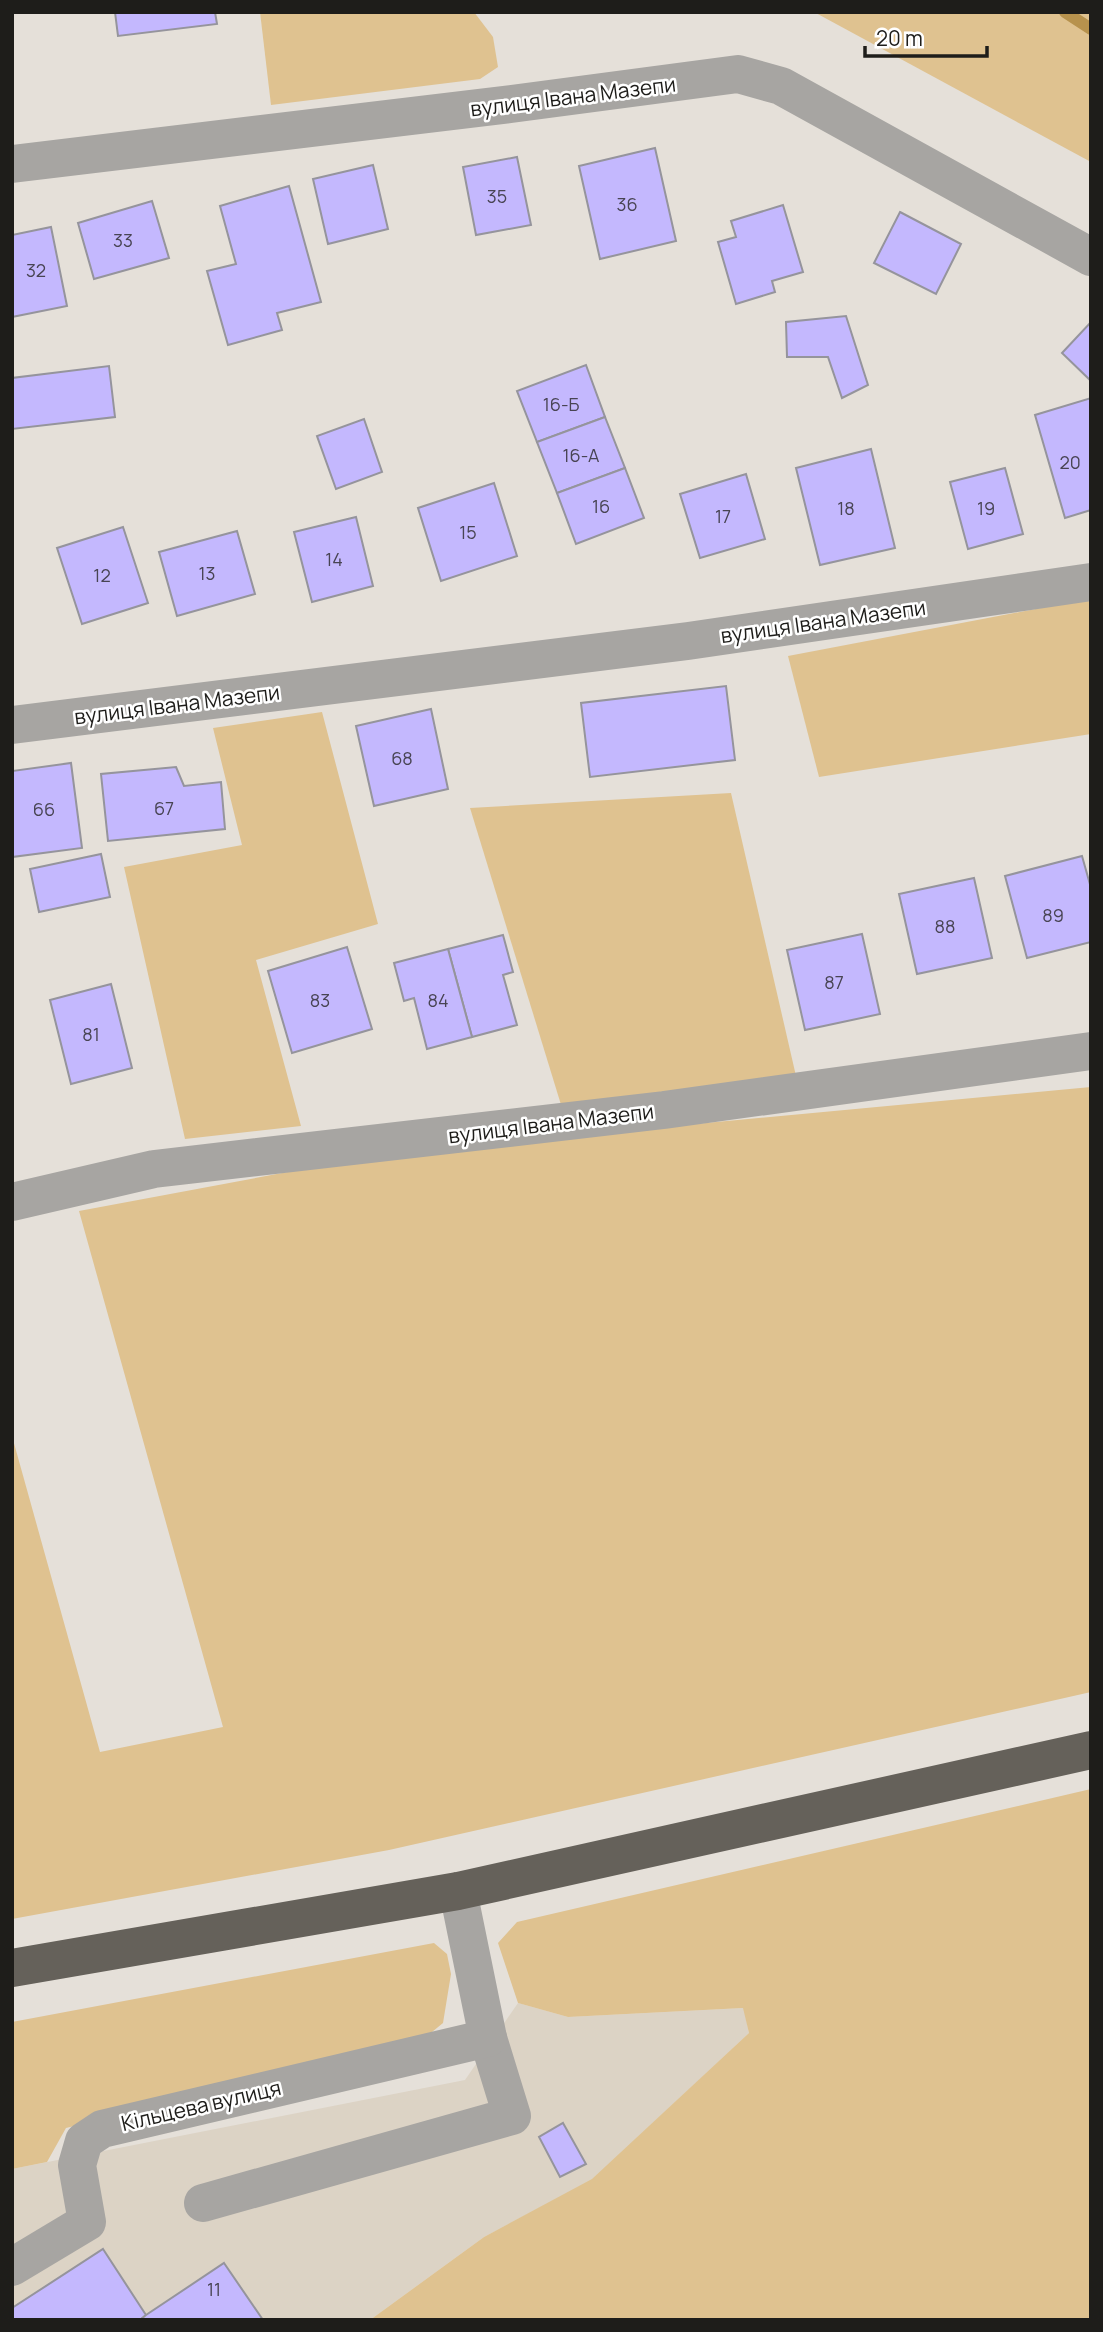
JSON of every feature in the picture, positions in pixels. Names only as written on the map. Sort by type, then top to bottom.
[{"type":"highway","points":[[12,1968],[458,1891],[1091,1750]]},
{"type":"street","name":"вулиця Івана Мазепи","points":[[12,164],[738,75],[781,86],[1091,257]]},
{"type":"street","name":"вулиця Івана Мазепи","points":[[12,725],[688,641],[1091,582]]},
{"type":"street","name":"вулиця Івана Мазепи","points":[[12,1202],[154,1169],[664,1110],[1091,1051]]},
{"type":"street","points":[[203,2203],[512,2116],[488,2038],[458,1891]]},
{"type":"street","name":"Кільцева вулиця","points":[[12,2267],[87,2222],[77,2165],[84,2141],[102,2129],[488,2038]]},
{"type":"shaded area","points":[[260,12],[474,12],[493,37],[498,67],[480,79],[271,105]]},
{"type":"shaded area","points":[[814,12],[1091,12],[1091,162]]},
{"type":"shaded area","points":[[1088,599],[1091,607],[1091,734],[819,777],[788,656]]},
{"type":"shaded area","points":[[322,712],[378,924],[256,960],[301,1126],[185,1139],[124,867],[242,845],[213,728]]},
{"type":"shaded area","points":[[731,793],[796,1076],[562,1108],[470,808]]},
{"type":"shaded area","points":[[1091,1087],[1091,1692],[389,1850],[12,1919],[12,1436],[100,1752],[223,1727],[79,1211],[341,1162],[695,1124]]},
{"type":"shaded area","points":[[1091,1789],[1091,2320],[370,2320],[484,2237],[592,2179],[749,2033],[743,2008],[568,2017],[518,2003],[498,1943],[517,1922]]},
{"type":"shaded area","points":[[434,1943],[447,1954],[451,1974],[443,2023],[421,2041],[66,2128],[47,2162],[12,2169],[12,2022]]},
{"type":"shaded area","points":[[518,2003],[568,2017],[744,2008],[749,2033],[592,2180],[484,2237],[370,2320],[12,2320],[12,2169],[465,2080]]},
{"type":"building","points":[[115,12],[215,12],[217,24],[118,36]]},
{"type":"building","points":[[655,148],[676,241],[600,259],[579,166]]},
{"type":"building","points":[[517,157],[531,225],[476,235],[463,167]]},
{"type":"building","points":[[373,165],[388,229],[328,244],[313,179]]},
{"type":"building","points":[[289,186],[321,302],[277,313],[282,330],[228,345],[207,271],[236,264],[220,206]]},
{"type":"building","points":[[152,201],[169,258],[94,279],[78,223]]},
{"type":"building","points":[[783,205],[803,272],[772,281],[775,292],[736,304],[718,242],[736,237],[731,221]]},
{"type":"building","points":[[900,212],[961,244],[936,294],[874,263]]},
{"type":"building","points":[[51,227],[67,306],[12,317],[12,235]]},
{"type":"building","points":[[846,316],[868,385],[842,398],[828,357],[787,357],[786,322]]},
{"type":"building","points":[[1091,322],[1091,379],[1090,380],[1062,353]]},
{"type":"building","points":[[586,365],[605,417],[537,442],[517,391]]},
{"type":"building","points":[[109,366],[115,417],[12,429],[12,378]]},
{"type":"building","points":[[1091,398],[1091,510],[1065,518],[1035,415]]},
{"type":"building","points":[[605,417],[625,468],[557,493],[537,442]]},
{"type":"building","points":[[364,419],[382,472],[336,489],[317,436]]},
{"type":"building","points":[[871,449],[895,548],[820,565],[796,468]]},
{"type":"building","points":[[625,468],[644,518],[576,544],[557,493]]},
{"type":"building","points":[[1005,468],[1023,534],[968,549],[950,482]]},
{"type":"building","points":[[746,474],[765,539],[700,558],[680,494]]},
{"type":"building","points":[[494,483],[517,556],[441,581],[418,508]]},
{"type":"building","points":[[356,517],[373,586],[312,602],[294,532]]},
{"type":"building","points":[[123,527],[148,603],[82,624],[57,548]]},
{"type":"building","points":[[237,531],[255,594],[177,616],[159,552]]},
{"type":"building","points":[[726,686],[735,760],[590,777],[581,703]]},
{"type":"building","points":[[431,709],[448,789],[374,806],[356,726]]},
{"type":"building","points":[[71,763],[82,848],[12,857],[12,771]]},
{"type":"building","points":[[176,767],[184,786],[221,782],[225,829],[108,841],[101,774]]},
{"type":"building","points":[[101,854],[110,897],[39,912],[30,869]]},
{"type":"building","points":[[1082,856],[1091,888],[1091,942],[1027,958],[1005,876]]},
{"type":"building","points":[[974,878],[992,958],[917,974],[899,894]]},
{"type":"building","points":[[862,934],[880,1014],[805,1030],[787,950]]},
{"type":"building","points":[[503,935],[513,972],[503,975],[517,1025],[472,1037],[448,949]]},
{"type":"building","points":[[347,947],[372,1029],[292,1053],[268,971]]},
{"type":"building","points":[[448,949],[472,1037],[427,1049],[414,998],[404,1001],[394,963]]},
{"type":"building","points":[[111,984],[132,1068],[71,1084],[50,1000]]},
{"type":"building","points":[[563,2123],[586,2164],[560,2177],[539,2137]]},
{"type":"building","points":[[103,2249],[146,2315],[140,2320],[12,2320],[12,2308]]},
{"type":"building","points":[[224,2263],[263,2320],[140,2320],[146,2315]]},
{"type":"waterway","points":[[1065,12],[1091,29]]}]
